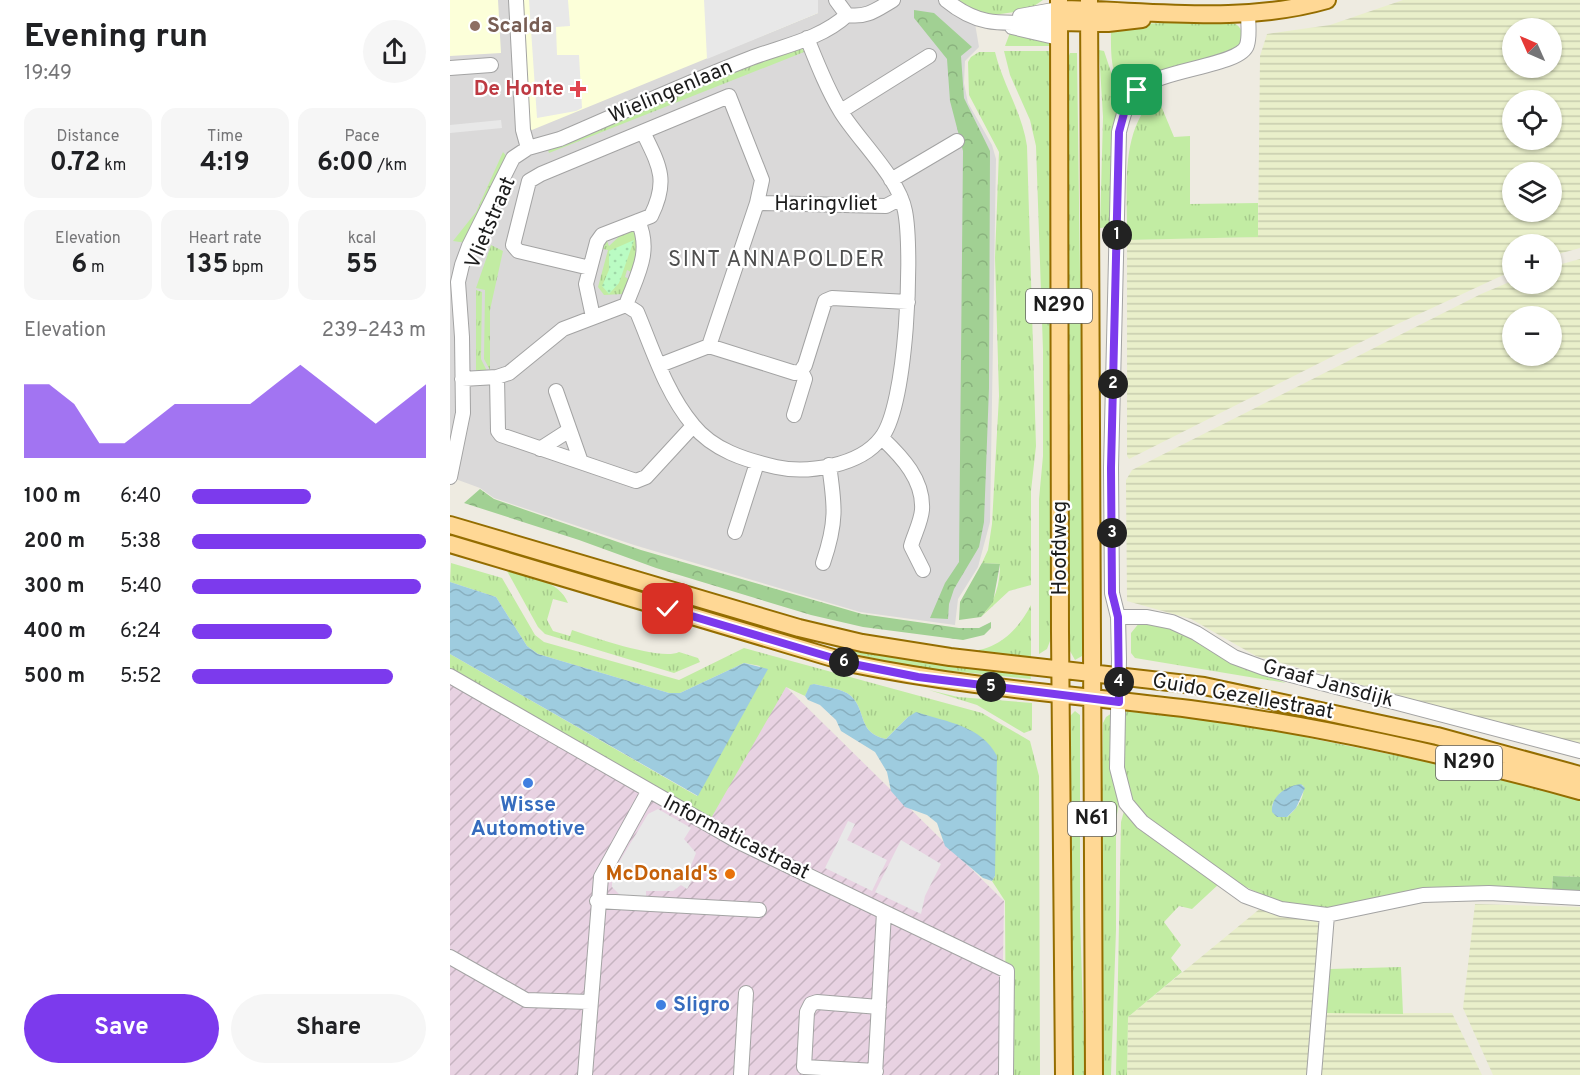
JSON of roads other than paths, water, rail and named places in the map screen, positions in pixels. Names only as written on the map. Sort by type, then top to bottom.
[{"type":"main road","points":[[1059,17],[1089,11],[1108,23],[1188,14],[1248,13],[1308,6],[1327,0]]},
{"type":"main road","name":"Hoofdweg","points":[[1089,11],[1094,1075]]},
{"type":"main road","name":"Hoofdweg","points":[[1059,17],[1064,1075]]},
{"type":"main road","name":"Guido Gezellestraat","points":[[450,525],[789,625],[862,643],[950,657],[1092,671],[1204,686],[1278,700],[1437,736],[1580,775]]},
{"type":"main road","name":"Guido Gezellestraat","points":[[450,544],[853,664],[918,677],[1269,721],[1439,756],[1580,791]]},
{"type":"street","points":[[516,0],[523,130],[528,148]]},
{"type":"street","points":[[836,0],[846,15],[863,17],[893,0]]},
{"type":"street","points":[[626,305],[636,312],[670,391],[693,426],[718,448],[757,463],[792,470],[850,460],[882,438],[899,389],[908,302],[905,210],[891,180],[841,111],[811,37],[830,18],[836,0]]},
{"type":"street","points":[[946,0],[971,18],[1005,24],[1059,17]]},
{"type":"street","points":[[1248,13],[1247,46],[1238,58],[1179,70],[1137,90],[1126,106],[1119,132],[1111,468],[1112,593],[1118,617],[1119,779],[1126,803],[1142,822],[1245,896],[1281,909],[1327,915],[1423,896],[1489,893],[1580,898]]},
{"type":"street","points":[[1005,24],[1024,14],[1059,17]]},
{"type":"street","name":"Wielingenlaan","points":[[528,148],[560,139],[751,58],[811,37],[837,24],[846,15]]},
{"type":"street","points":[[841,111],[929,56]]},
{"type":"street","points":[[450,68],[491,65]]},
{"type":"street","points":[[590,268],[518,251],[513,245],[525,191],[530,181],[541,174],[729,96],[762,180],[757,203]]},
{"type":"street","points":[[593,317],[586,284],[597,242],[603,235],[651,216],[660,199],[661,173],[643,132]]},
{"type":"street","points":[[891,180],[957,141]]},
{"type":"street","name":"Vlietstraat","points":[[450,477],[463,413],[462,337],[458,282],[461,264],[507,166],[513,158],[528,148]]},
{"type":"street","name":"Haringvliet","points":[[709,346],[757,203],[886,206],[901,198]]},
{"type":"street","points":[[626,305],[645,251],[645,236],[638,221]]},
{"type":"street","points":[[660,365],[709,346],[795,374],[801,371],[825,301],[832,298],[908,302]]},
{"type":"street","points":[[462,379],[497,377],[509,373],[563,329],[626,305]]},
{"type":"street","points":[[794,415],[805,379],[801,371]]},
{"type":"street","points":[[497,377],[498,430],[501,435],[636,481],[646,477],[693,426]]},
{"type":"street","points":[[556,391],[568,431],[581,462]]},
{"type":"street","points":[[540,448],[568,431]]},
{"type":"street","points":[[882,438],[901,456],[913,474],[919,491],[922,510],[911,546],[923,570]]},
{"type":"street","name":"Vlietstraat","points":[[450,458],[458,440]]},
{"type":"street","points":[[735,532],[757,463]]},
{"type":"street","points":[[823,563],[833,535],[836,510],[829,465]]},
{"type":"street","name":"Graaf Jansdijk","points":[[1118,617],[1147,617],[1172,622],[1196,633],[1234,657],[1264,668],[1580,751]]},
{"type":"street","name":"Informaticastraat","points":[[450,676],[648,792],[737,841],[1007,972],[1006,1075]]},
{"type":"street","points":[[585,1075],[600,877],[648,792]]},
{"type":"street","points":[[597,901],[683,908],[759,910]]},
{"type":"street","points":[[879,1007],[817,1002],[812,1004],[807,1012],[804,1071],[875,1073],[879,1007],[884,912]]},
{"type":"street","points":[[1314,1075],[1327,915]]},
{"type":"street","points":[[450,957],[526,1000],[590,1002]]},
{"type":"street","points":[[741,1075],[746,993]]},
{"type":"water","points":[[450,582],[496,597],[527,646],[538,654],[669,693],[680,693],[744,663],[768,669],[698,796],[450,654]]},
{"type":"water","points":[[810,685],[838,689],[851,696],[859,708],[866,727],[877,736],[886,739],[916,712],[962,726],[982,738],[990,746],[997,756],[995,876],[992,881],[983,878],[945,846],[937,823],[927,815],[905,807],[891,791],[887,772],[875,752],[841,731],[836,720],[820,705],[808,700],[805,696]]},
{"type":"water","points":[[1301,784],[1305,788],[1296,808],[1287,817],[1277,817],[1272,812],[1274,801],[1280,793]]},
{"type":"place","name":"Scalda","points":[[475,26]]},
{"type":"place","name":"De Honte","points":[[578,89]]},
{"type":"place","name":"Wisse Automotive","points":[[528,783]]},
{"type":"place","name":"McDonald's","points":[[730,874]]},
{"type":"place","name":"Sligro","points":[[661,1005]]},
{"type":"district","name":"SINT ANNAPOLDER","points":[[777,260]]}]
